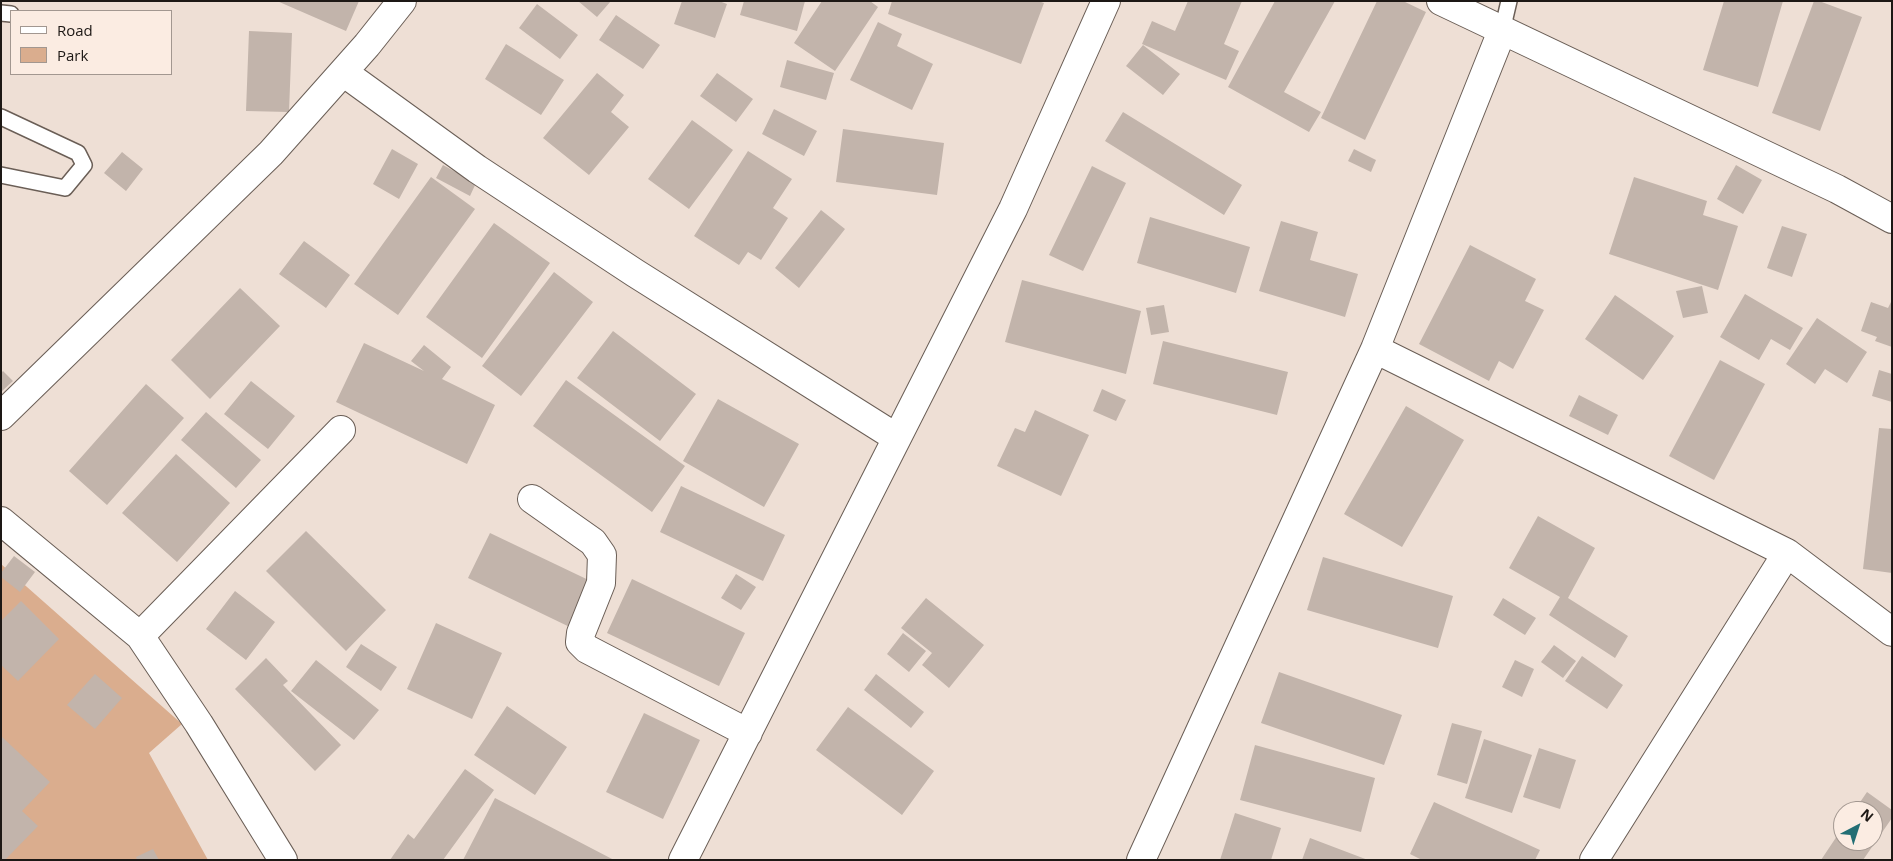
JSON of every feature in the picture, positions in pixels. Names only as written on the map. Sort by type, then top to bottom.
[{"type":"street","points":[[1,416],[271,152],[402,1]]},
{"type":"street","points":[[683,860],[1013,209],[1106,1]]},
{"type":"street","points":[[1441,1],[1502,32],[1837,189],[1892,219]]},
{"type":"street","points":[[1141,860],[1375,349],[1502,32]]},
{"type":"street","points":[[342,72],[493,180],[635,273],[897,438]]},
{"type":"street","points":[[1375,349],[1787,553],[1892,632]]},
{"type":"street","points":[[140,636],[341,430]]},
{"type":"street","points":[[532,499],[593,542],[602,555],[601,583],[581,633],[580,642],[587,649],[748,732]]},
{"type":"street","points":[[1,521],[140,636],[200,724],[283,860]]},
{"type":"street","points":[[1594,860],[1787,553]]},
{"type":"lane","points":[[1502,32],[1509,1]]},
{"type":"lane","points":[[1,117],[78,153],[84,165],[65,188],[1,175]]},
{"type":"green space","points":[[1,564],[182,724],[149,753],[208,860],[1,860]]},
{"type":"building","points":[[277,1],[359,1],[346,31]]},
{"type":"building","points":[[578,1],[611,1],[597,17]]},
{"type":"building","points":[[682,1],[719,1],[727,4],[715,38],[674,24]]},
{"type":"building","points":[[744,1],[805,1],[797,31],[740,15]]},
{"type":"building","points":[[822,1],[870,1],[878,7],[835,71],[794,43]]},
{"type":"building","points":[[892,1],[1038,1],[1044,3],[1021,64],[888,14]]},
{"type":"building","points":[[1188,1],[1242,1],[1224,44],[1239,51],[1226,80],[1142,44],[1152,21],[1175,31]]},
{"type":"building","points":[[1275,1],[1335,1],[1284,92],[1321,112],[1309,132],[1228,87]]},
{"type":"building","points":[[1377,1],[1403,1],[1426,12],[1365,140],[1321,118]]},
{"type":"building","points":[[1724,1],[1783,1],[1758,87],[1703,70]]},
{"type":"building","points":[[1814,1],[1819,1],[1862,17],[1820,131],[1772,113]]},
{"type":"building","points":[[537,4],[578,35],[560,59],[519,28]]},
{"type":"building","points":[[616,15],[660,45],[643,69],[599,40]]},
{"type":"building","points":[[878,22],[902,34],[897,46],[933,64],[912,110],[850,80]]},
{"type":"building","points":[[249,31],[292,33],[289,112],[246,111]]},
{"type":"building","points":[[506,44],[564,80],[541,115],[485,79]]},
{"type":"building","points":[[1143,45],[1180,74],[1163,95],[1126,66]]},
{"type":"building","points":[[787,60],[834,73],[826,100],[780,87]]},
{"type":"building","points":[[597,73],[624,95],[611,112],[629,127],[589,175],[543,138]]},
{"type":"building","points":[[717,73],[753,99],[736,122],[700,96]]},
{"type":"building","points":[[774,109],[817,131],[804,156],[762,134]]},
{"type":"building","points":[[1123,112],[1242,185],[1224,215],[1105,141]]},
{"type":"building","points":[[692,120],[733,150],[689,209],[648,179]]},
{"type":"building","points":[[843,129],[944,143],[937,195],[836,182]]},
{"type":"building","points":[[392,149],[418,164],[399,199],[373,184]]},
{"type":"building","points":[[1354,149],[1376,160],[1371,172],[1348,161]]},
{"type":"building","points":[[748,151],[792,179],[773,208],[788,218],[761,260],[748,252],[739,265],[694,236]]},
{"type":"building","points":[[122,152],[143,169],[126,191],[104,173]]},
{"type":"building","points":[[443,165],[476,183],[470,196],[436,178]]},
{"type":"building","points":[[1736,165],[1762,180],[1743,214],[1717,199]]},
{"type":"building","points":[[1092,166],[1126,183],[1083,271],[1049,255]]},
{"type":"building","points":[[431,177],[475,209],[398,315],[354,284]]},
{"type":"building","points":[[1634,177],[1707,201],[1703,215],[1738,226],[1718,290],[1609,254]]},
{"type":"building","points":[[821,210],[845,229],[799,288],[775,268]]},
{"type":"building","points":[[1150,217],[1250,247],[1236,293],[1137,263]]},
{"type":"building","points":[[1281,221],[1318,232],[1310,260],[1358,274],[1345,317],[1259,291]]},
{"type":"building","points":[[494,223],[550,263],[482,358],[426,317]]},
{"type":"building","points":[[1782,226],[1807,234],[1792,277],[1767,268]]},
{"type":"building","points":[[304,241],[350,275],[326,308],[279,274]]},
{"type":"building","points":[[1470,245],[1536,279],[1525,301],[1544,310],[1513,369],[1499,361],[1489,381],[1419,344]]},
{"type":"building","points":[[554,272],[593,302],[521,396],[482,366]]},
{"type":"building","points":[[1022,280],[1141,311],[1126,374],[1005,342]]},
{"type":"building","points":[[1702,286],[1708,313],[1683,318],[1676,291]]},
{"type":"building","points":[[240,288],[280,326],[210,399],[171,360]]},
{"type":"building","points":[[1745,294],[1803,328],[1790,350],[1771,339],[1759,360],[1720,337]]},
{"type":"building","points":[[1615,295],[1674,336],[1643,380],[1585,339]]},
{"type":"building","points":[[1892,300],[1892,347],[1875,341],[1877,337],[1861,331],[1871,302],[1888,308]]},
{"type":"building","points":[[1164,305],[1169,332],[1151,335],[1146,308]]},
{"type":"building","points":[[1817,318],[1867,352],[1847,383],[1825,369],[1815,384],[1786,364]]},
{"type":"building","points":[[613,331],[696,394],[660,441],[577,378]]},
{"type":"building","points":[[1163,341],[1288,372],[1277,415],[1153,384]]},
{"type":"building","points":[[364,343],[424,371],[411,361],[424,345],[451,367],[442,379],[495,405],[467,464],[336,402]]},
{"type":"building","points":[[1720,360],[1765,384],[1714,480],[1669,456]]},
{"type":"building","points":[[1879,370],[1892,374],[1892,402],[1872,396]]},
{"type":"building","points":[[3,371],[13,381],[1,392],[1,373]]},
{"type":"building","points":[[566,380],[685,466],[652,512],[533,426]]},
{"type":"building","points":[[251,381],[295,416],[268,449],[224,414]]},
{"type":"building","points":[[146,384],[184,418],[107,505],[69,471]]},
{"type":"building","points":[[1102,389],[1126,400],[1116,421],[1093,411]]},
{"type":"building","points":[[1579,395],[1618,415],[1608,435],[1569,416]]},
{"type":"building","points":[[718,399],[799,444],[764,507],[683,461]]},
{"type":"building","points":[[1406,406],[1464,440],[1402,547],[1344,514]]},
{"type":"building","points":[[1035,410],[1089,435],[1061,496],[997,466],[1015,428],[1025,432]]},
{"type":"building","points":[[206,412],[261,460],[236,488],[181,440]]},
{"type":"building","points":[[1879,428],[1892,429],[1892,573],[1863,569]]},
{"type":"building","points":[[176,454],[230,503],[177,562],[122,513]]},
{"type":"building","points":[[681,486],[785,535],[763,581],[660,532]]},
{"type":"building","points":[[1538,516],[1595,548],[1568,598],[1628,636],[1615,658],[1549,615],[1560,597],[1509,568]]},
{"type":"building","points":[[306,531],[386,610],[346,651],[266,571]]},
{"type":"building","points":[[490,533],[599,585],[578,631],[468,578]]},
{"type":"building","points":[[14,556],[35,572],[20,592],[1,577],[1,573]]},
{"type":"building","points":[[1323,557],[1453,596],[1438,648],[1307,610]]},
{"type":"building","points":[[736,574],[756,587],[741,610],[721,598]]},
{"type":"building","points":[[632,579],[745,633],[719,686],[607,633]]},
{"type":"building","points":[[235,591],[275,622],[246,660],[206,629]]},
{"type":"building","points":[[926,598],[984,645],[949,688],[922,665],[932,653],[901,628]]},
{"type":"building","points":[[1503,598],[1536,618],[1525,635],[1493,615]]},
{"type":"building","points":[[21,601],[59,639],[18,681],[1,665],[1,621]]},
{"type":"building","points":[[436,623],[502,653],[472,719],[407,689]]},
{"type":"building","points":[[903,633],[926,651],[909,672],[887,654]]},
{"type":"building","points":[[361,644],[397,667],[381,691],[346,667]]},
{"type":"building","points":[[1554,645],[1576,661],[1563,678],[1541,662]]},
{"type":"building","points":[[1582,656],[1623,685],[1607,709],[1565,681]]},
{"type":"building","points":[[266,658],[288,681],[283,685],[341,745],[315,771],[235,689]]},
{"type":"building","points":[[316,660],[379,710],[354,740],[291,691]]},
{"type":"building","points":[[1515,660],[1534,669],[1522,697],[1502,687]]},
{"type":"building","points":[[1279,672],[1402,715],[1384,765],[1261,723]]},
{"type":"building","points":[[95,674],[122,698],[95,729],[67,705]]},
{"type":"building","points":[[876,674],[924,712],[911,728],[864,690]]},
{"type":"building","points":[[507,706],[567,747],[535,795],[474,755]]},
{"type":"building","points":[[848,707],[934,771],[902,815],[816,750]]},
{"type":"building","points":[[644,713],[700,740],[663,819],[606,792]]},
{"type":"building","points":[[1452,723],[1482,731],[1467,784],[1437,775]]},
{"type":"building","points":[[1,736],[50,782],[22,811],[38,826],[5,860],[1,860]]},
{"type":"building","points":[[1484,739],[1532,755],[1512,813],[1465,798]]},
{"type":"building","points":[[1255,745],[1375,778],[1361,832],[1240,800]]},
{"type":"building","points":[[1539,748],[1576,760],[1560,809],[1523,797]]},
{"type":"building","points":[[465,769],[494,790],[443,860],[390,860],[408,834],[414,839]]},
{"type":"building","points":[[1867,792],[1880,801],[1861,801]]},
{"type":"building","points":[[495,798],[614,860],[463,860]]},
{"type":"building","points":[[1434,802],[1540,850],[1535,860],[1422,860],[1410,854]]},
{"type":"building","points":[[1883,804],[1892,810],[1892,818],[1883,831]]},
{"type":"building","points":[[1235,813],[1281,828],[1271,860],[1220,860]]},
{"type":"building","points":[[1310,838],[1368,860],[1302,860]]},
{"type":"building","points":[[1833,842],[1833,851],[1869,851],[1863,860],[1821,860]]},
{"type":"building","points":[[153,849],[159,860],[137,860],[136,857]]}]
